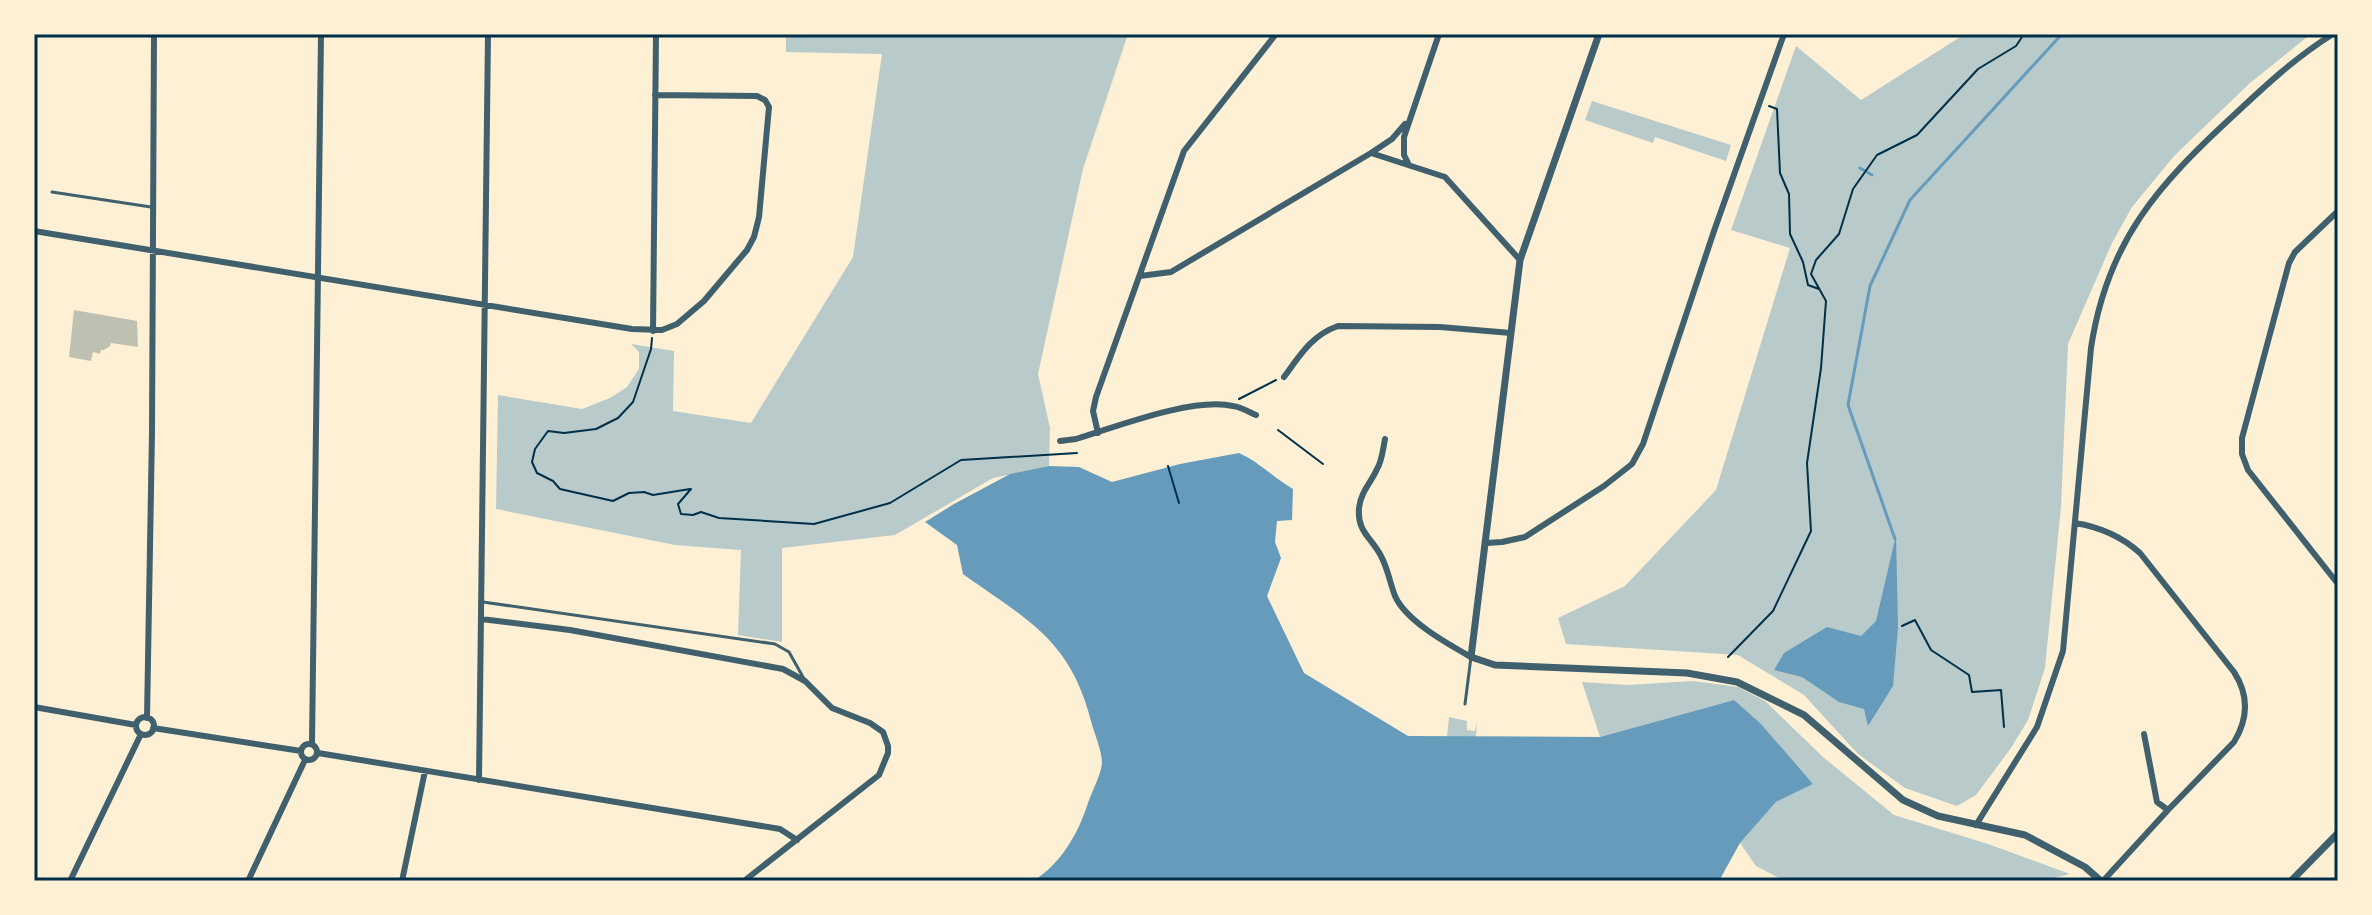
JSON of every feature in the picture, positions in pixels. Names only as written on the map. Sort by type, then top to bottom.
[{"type":"street","points":[[147,718],[154,34]]},
{"type":"street","points":[[318,753],[312,744],[321,34]]},
{"type":"street","points":[[479,780],[488,34]]},
{"type":"street","points":[[653,331],[656,34]]},
{"type":"street","points":[[1098,433],[1093,411],[1096,397],[1184,151],[1276,34]]},
{"type":"street","points":[[1408,163],[1403,146],[1409,119],[1439,34]]},
{"type":"street","points":[[1471,657],[1520,260],[1599,34]]},
{"type":"street","points":[[1487,543],[1525,537],[1632,464],[1643,444],[1784,34]]},
{"type":"street","points":[[1976,825],[2037,727],[2063,651],[2094,329],[2115,262],[2161,188],[2282,70],[2333,34]]},
{"type":"street","points":[[34,231],[632,329],[653,331],[673,327],[704,301],[742,259],[751,243],[760,209],[769,112],[767,102],[757,96],[655,95]]},
{"type":"street","points":[[1140,276],[1171,272],[1371,153],[1392,139],[1409,119]]},
{"type":"street","points":[[1371,153],[1408,163],[1450,180],[1520,260]]},
{"type":"street","points":[[2338,211],[2291,259],[2241,450],[2248,470],[2338,584]]},
{"type":"street","points":[[1284,377],[1309,342],[1322,331],[1338,326],[1440,327],[1511,333]]},
{"type":"street","points":[[1060,441],[1098,433],[1172,410],[1201,406],[1233,406],[1256,415]]},
{"type":"street","points":[[1385,439],[1379,467],[1362,492],[1359,510],[1361,530],[1379,552],[1389,571],[1396,597],[1404,609],[1471,657],[1504,666],[1687,673],[1737,682],[1804,715],[1903,800],[1938,816],[2025,835],[2085,867],[2102,881],[2234,742],[2244,721],[2246,704],[2243,687],[2234,672],[2140,553],[2105,530],[2075,523]]},
{"type":"street","points":[[481,619],[558,628],[783,669],[805,681],[832,708],[870,723],[883,732],[888,753],[879,775],[744,881]]},
{"type":"street","points":[[34,707],[136,725]]},
{"type":"street","points":[[147,718],[153,723],[153,728],[149,734],[141,734],[136,725],[139,720],[147,718]]},
{"type":"street","points":[[153,728],[301,751]]},
{"type":"street","points":[[70,881],[141,734]]},
{"type":"street","points":[[2144,734],[2157,802],[2168,810]]},
{"type":"street","points":[[301,751],[305,745],[312,744]]},
{"type":"street","points":[[248,881],[305,760],[301,751]]},
{"type":"street","points":[[305,760],[313,760],[318,753]]},
{"type":"street","points":[[318,753],[780,829],[797,840]]},
{"type":"street","points":[[402,881],[425,771]]},
{"type":"street","points":[[2291,881],[2338,833]]},
{"type":"lane","points":[[52,192],[153,207]]},
{"type":"lane","points":[[481,602],[775,644],[789,652],[805,681]]},
{"type":"lane","points":[[1465,704],[1471,657]]},
{"type":"path","points":[[1728,657],[1773,611],[1811,531],[1807,463],[1821,368],[1826,301],[1811,274],[1816,260],[1839,234],[1853,189],[1877,155],[1917,135],[1978,69],[2016,46],[2024,34]]},
{"type":"path","points":[[1769,106],[1777,109],[1780,173],[1789,194],[1790,234],[1803,262],[1808,285],[1820,290]]},
{"type":"path","points":[[653,331],[651,349],[633,402],[618,418],[596,429],[564,433],[548,431],[532,454],[537,473],[553,481],[560,489],[613,501],[629,493],[653,495],[691,489],[678,504],[681,514],[701,512],[719,518],[814,524],[890,503],[961,460],[1077,453]]},
{"type":"path","points":[[1233,406],[1241,397],[1284,377]]},
{"type":"path","points":[[1278,430],[1323,464]]},
{"type":"path","points":[[1168,466],[1179,503]]},
{"type":"path","points":[[1902,626],[1915,620],[1931,650],[1969,675],[1972,692],[2001,690],[2004,727]]},
{"type":"shaded area","points":[[786,34],[1128,34],[1083,169],[1038,374],[1050,428],[1049,466],[993,478],[895,535],[782,548],[782,642],[738,635],[741,550],[675,545],[496,509],[498,395],[582,409],[610,398],[627,387],[639,369],[639,352],[631,344],[674,351],[673,411],[751,423],[853,257],[882,54],[786,52]]},
{"type":"shaded area","points":[[1965,34],[2311,34],[2250,83],[2175,155],[2132,207],[2112,243],[2068,344],[2061,507],[2045,668],[2028,720],[2011,748],[1976,795],[1957,806],[1905,788],[1858,754],[1804,695],[1738,655],[1566,644],[1558,618],[1625,586],[1716,490],[1790,248],[1731,230],[1796,46],[1861,100]]},
{"type":"shaded area","points":[[1592,101],[1731,145],[1726,161],[1655,137],[1653,143],[1585,120]]},
{"type":"shaded area","points":[[1693,681],[1738,687],[1765,701],[1823,757],[1894,815],[2070,874],[2041,881],[1785,881],[1756,866],[1740,843],[1776,802],[1813,784],[1734,700],[1600,737],[1582,682],[1628,685]]},
{"type":"shaded area","points":[[1449,717],[1467,721],[1467,730],[1475,731],[1477,722],[1476,737],[1447,737]]},
{"type":"water","points":[[1239,453],[1293,489],[1292,520],[1277,521],[1275,542],[1281,558],[1267,596],[1304,673],[1408,736],[1600,737],[1734,700],[1761,724],[1813,784],[1776,802],[1740,843],[1719,881],[1033,881],[1060,857],[1079,826],[1101,768],[1099,747],[1082,693],[1058,651],[1026,619],[963,574],[957,545],[925,522],[1010,474],[1049,466],[1079,467],[1112,482],[1180,464]]},
{"type":"water","points":[[1896,535],[1898,628],[1893,686],[1868,726],[1864,709],[1839,702],[1802,677],[1774,670],[1784,653],[1827,627],[1861,636],[1876,621]]},
{"type":"building","points":[[74,310],[137,321],[138,347],[111,343],[100,354],[93,352],[91,361],[69,357]]},
{"type":"waterway","points":[[1895,539],[1848,405],[1870,286],[1910,200],[2062,34]]},
{"type":"waterway","points":[[1860,168],[1872,175]]}]
